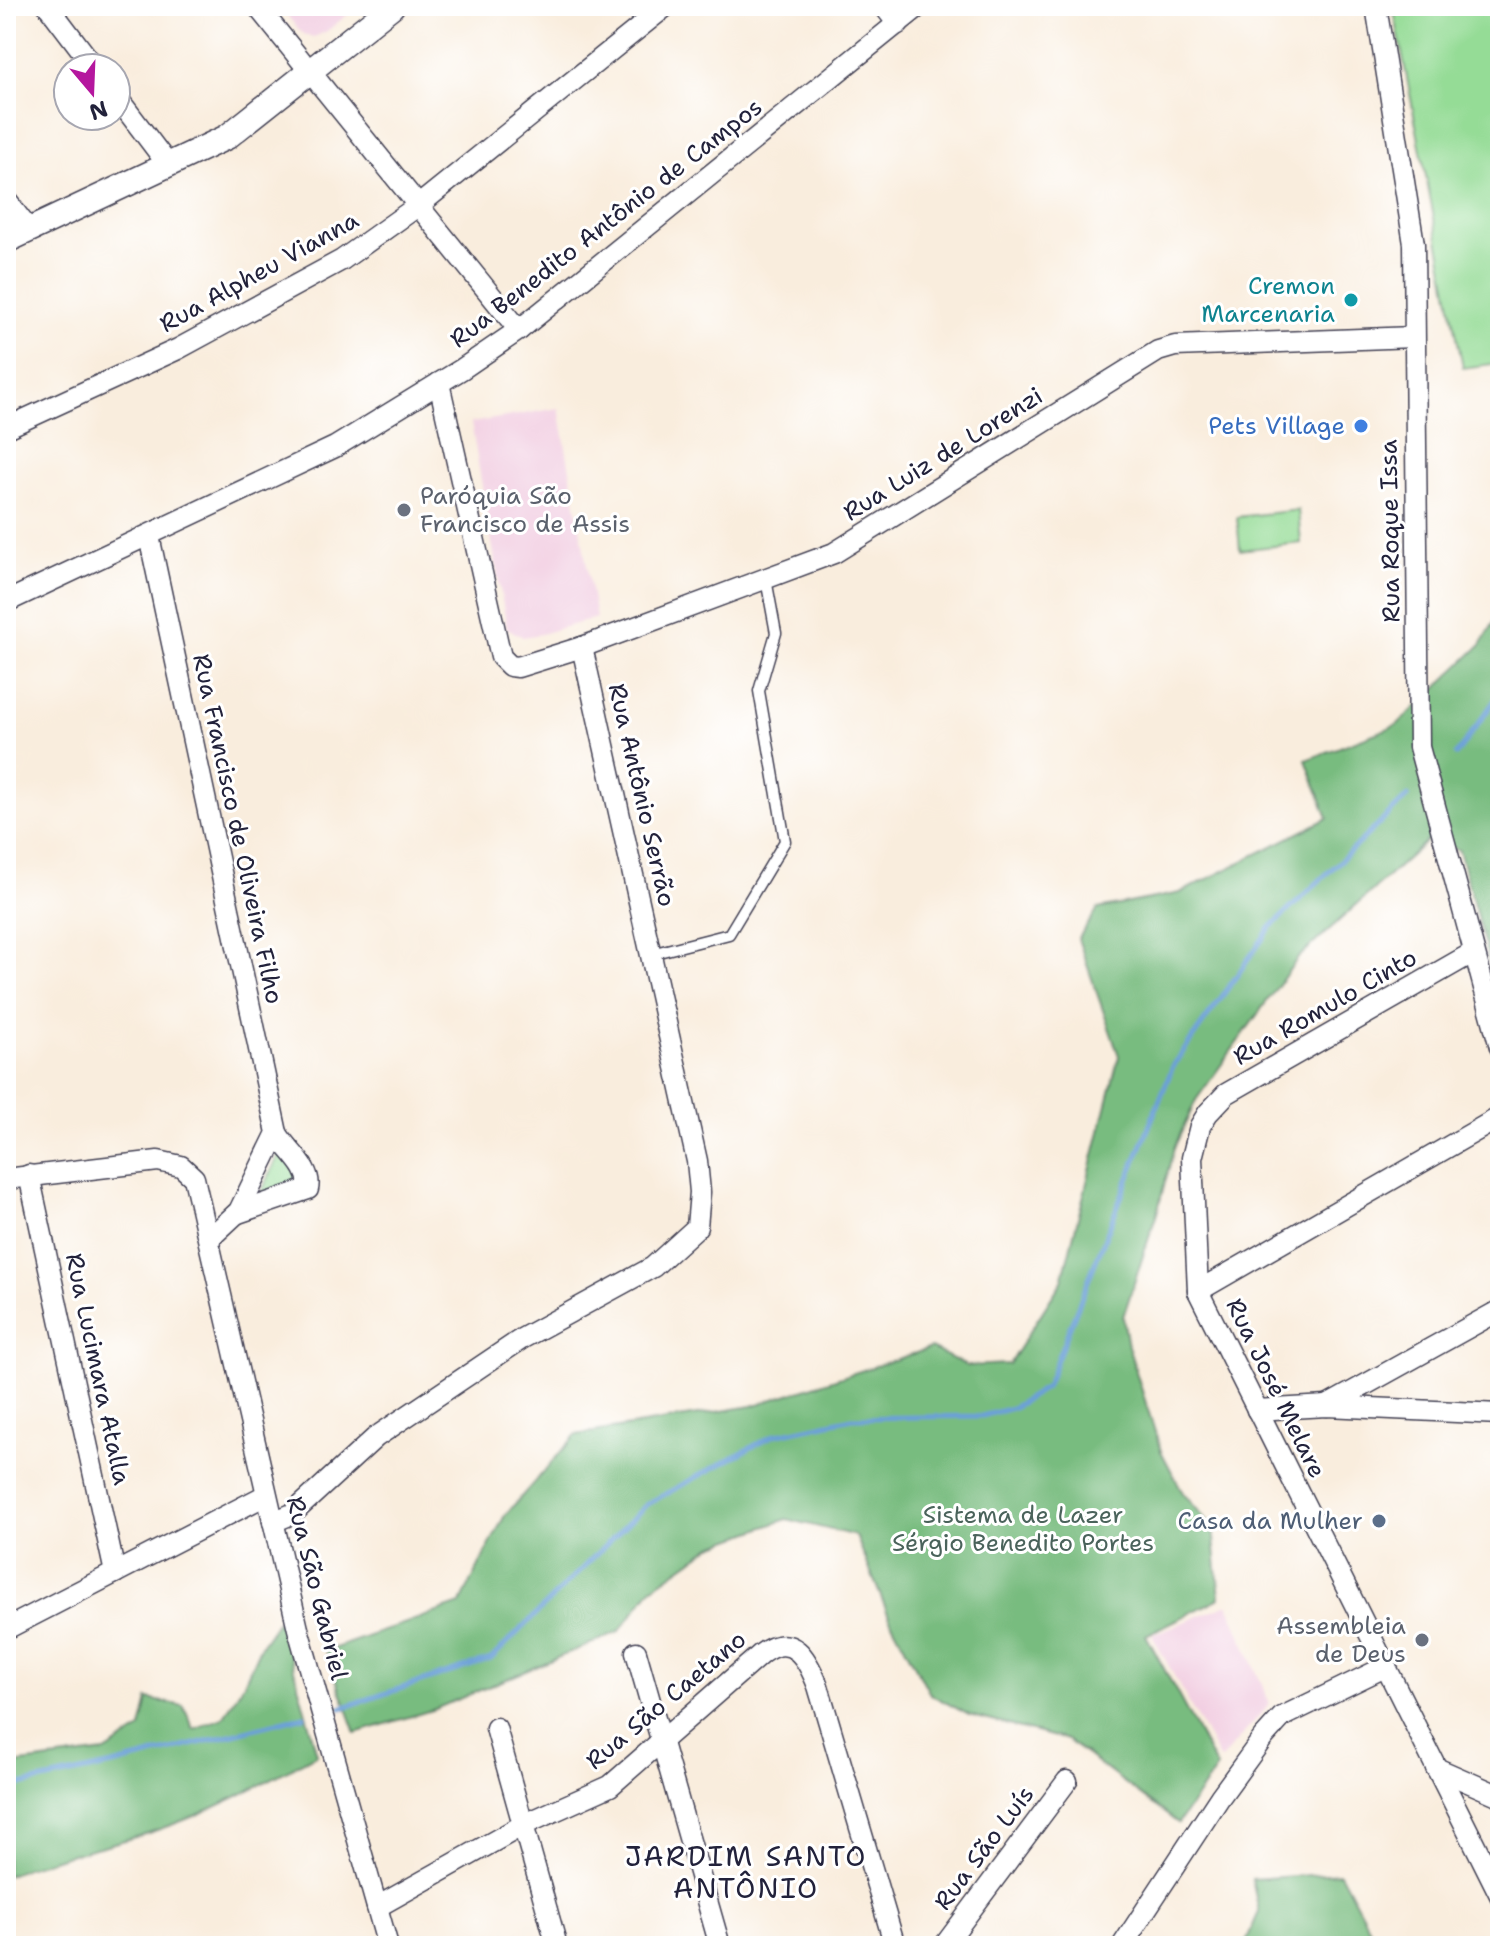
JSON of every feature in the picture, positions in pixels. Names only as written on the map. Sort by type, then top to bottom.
[{"type":"street","points":[[48,6],[83,52]]},
{"type":"street","points":[[257,6],[519,330]]},
{"type":"street","points":[[6,241],[227,137],[392,6]]},
{"type":"street","name":"Rua Alpheu Vianna","points":[[6,428],[178,349],[342,260],[419,205],[666,6]]},
{"type":"street","points":[[884,6],[898,24]]},
{"type":"street","name":"Rua Benedito Antônio de Campos","points":[[6,602],[335,447],[439,383],[519,330],[919,6]]},
{"type":"street","name":"Rua Roque Issa","points":[[1376,6],[1414,244],[1419,747],[1500,1047]]},
{"type":"street","points":[[132,117],[169,166]]},
{"type":"street","points":[[6,200],[29,230]]},
{"type":"street","name":"Rua Luiz de Lorenzi","points":[[439,383],[499,647],[506,664],[518,667],[582,647],[834,553],[1158,351],[1175,346],[1414,337]]},
{"type":"street","name":"Rua Francisco de Oliveira Filho","points":[[149,536],[277,1133],[310,1181],[308,1189],[238,1213],[210,1238]]},
{"type":"street","name":"Rua Antônio Serrão","points":[[273,1522],[292,1514],[376,1437],[523,1338],[653,1267],[697,1227],[700,1192],[697,1161],[582,647]]},
{"type":"street","name":"Rua Romulo Cinto","points":[[1198,1291],[1192,1158],[1200,1126],[1208,1113],[1226,1094],[1474,952]]},
{"type":"street","points":[[1198,1291],[1500,1117]]},
{"type":"street","name":"Rua Francisco de Oliveira Filho","points":[[238,1213],[277,1133]]},
{"type":"street","name":"Rua São Gabriel","points":[[6,1179],[158,1161],[181,1166],[196,1182],[298,1629],[388,1946]]},
{"type":"street","name":"Rua Lucimara Atalla","points":[[29,1175],[115,1573]]},
{"type":"street","name":"Rua José Melare","points":[[1198,1291],[1500,1895]]},
{"type":"street","points":[[1327,1406],[1500,1310]]},
{"type":"street","points":[[1257,1410],[1327,1406],[1500,1414]]},
{"type":"street","points":[[6,1629],[266,1495]]},
{"type":"street","name":"Rua São Caetano","points":[[377,1907],[523,1825],[610,1786],[769,1648],[783,1644],[798,1651],[818,1686],[895,1946]]},
{"type":"street","points":[[636,1652],[720,1946]]},
{"type":"street","points":[[1122,1946],[1220,1797],[1282,1717],[1385,1667]]},
{"type":"street","points":[[496,1728],[557,1946]]},
{"type":"street","points":[[1436,1768],[1500,1796]]},
{"type":"street","name":"Rua São Luís","points":[[944,1946],[1067,1781]]},
{"type":"lane","points":[[651,954],[729,934],[785,841],[759,691],[776,633],[766,579]]},
{"type":"shaded area","points":[[279,6],[358,6],[327,31],[312,38],[301,32]]},
{"type":"shaded area","points":[[559,408],[596,618],[523,637],[507,628],[471,423]]},
{"type":"shaded area","points":[[1228,1604],[1270,1704],[1220,1760],[1152,1635]]},
{"type":"green space","points":[[1393,6],[1500,6],[1500,363],[1463,368]]},
{"type":"green space","points":[[1298,510],[1301,543],[1240,550],[1237,517]]},
{"type":"green space","name":"Sistema de Lazer Sérgio Benedito Portes","points":[[1500,612],[1500,1002],[1459,850],[1429,839],[1298,958],[1196,1100],[1174,1148],[1157,1213],[1123,1317],[1128,1346],[1161,1451],[1183,1493],[1213,1528],[1220,1598],[1146,1635],[1217,1768],[1178,1823],[1067,1740],[969,1715],[930,1694],[891,1621],[856,1536],[787,1519],[712,1546],[652,1588],[619,1632],[435,1709],[356,1733],[326,1651],[460,1604],[505,1515],[576,1435],[752,1406],[931,1348],[967,1366],[1009,1364],[1062,1281],[1119,1056],[1078,939],[1098,909],[1180,893],[1328,818],[1306,760],[1397,725],[1481,645]]},
{"type":"green space","points":[[281,1151],[306,1185],[257,1201]]},
{"type":"green space","points":[[280,1618],[317,1754],[240,1795],[181,1821],[6,1876],[6,1765],[105,1752],[141,1729],[148,1699],[183,1706],[194,1729],[223,1718],[244,1683],[260,1647]]},
{"type":"green space","points":[[1340,1873],[1379,1946],[1244,1946],[1259,1912],[1252,1879]]},
{"type":"waterway","points":[[1456,755],[1500,693]]},
{"type":"waterway","points":[[341,1708],[491,1659],[647,1504],[774,1435],[852,1418],[982,1416],[1012,1408],[1046,1387],[1173,1066],[1271,927],[1408,796]]},
{"type":"waterway","points":[[6,1788],[113,1765],[304,1716]]},
{"type":"place","name":"Cremon Marcenaria","points":[[1351,300]]},
{"type":"place","name":"Pets Village","points":[[1361,426]]},
{"type":"place","name":"Paróquia São Francisco de Assis","points":[[404,510]]},
{"type":"place","name":"Casa da Mulher","points":[[1379,1521]]},
{"type":"place","name":"Assembleia de Deus","points":[[1422,1640]]},
{"type":"district","name":"JARDIM SANTO ANTÔNIO","points":[[746,1872]]}]
